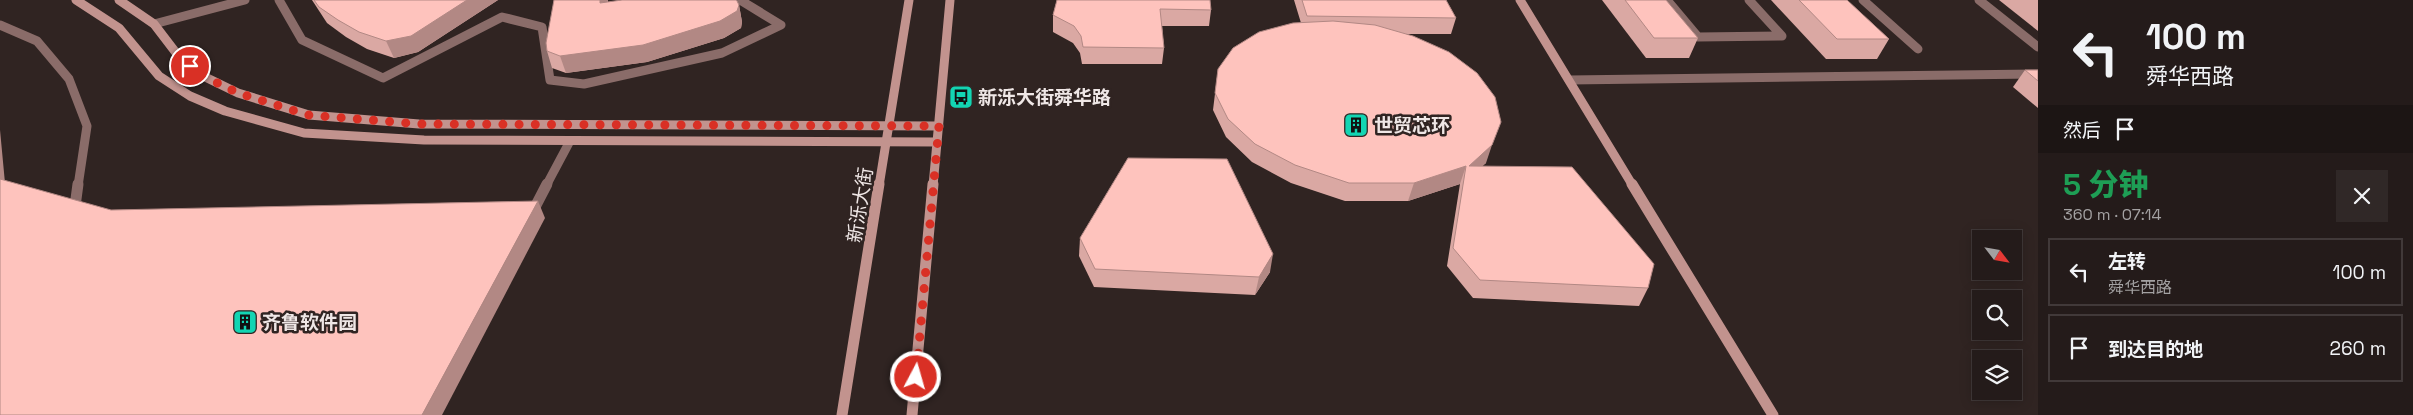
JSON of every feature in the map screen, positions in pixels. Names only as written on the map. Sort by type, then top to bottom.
[{"type":"main road","points":[[76,0],[119,28],[159,76],[190,96],[225,111],[304,133],[424,140],[937,142]]},
{"type":"main road","points":[[119,0],[154,24],[180,58],[201,75],[238,93],[308,115],[419,124],[939,126]]},
{"type":"main road","name":"新泺大街","points":[[842,415],[888,142],[909,0]]},
{"type":"main road","points":[[912,415],[950,0]]},
{"type":"main road","points":[[1520,0],[1773,415]]},
{"type":"street","points":[[154,24],[245,0]]},
{"type":"street","points":[[279,0],[302,40],[383,78],[502,17],[542,27],[550,80],[584,84],[722,53],[781,25],[740,0]]},
{"type":"street","points":[[1668,0],[1698,37],[1782,36],[1749,0]]},
{"type":"street","points":[[1863,0],[1918,49]]},
{"type":"street","points":[[1979,0],[2038,47]]},
{"type":"street","points":[[0,25],[37,41],[69,79],[88,126],[72,223]]},
{"type":"street","points":[[1569,80],[2038,74]]},
{"type":"street","points":[[529,219],[570,141]]},
{"type":"building","points":[[314,0],[467,0],[411,36],[386,41],[359,32],[319,7]]},
{"type":"building","points":[[554,0],[600,0],[600,3],[622,0],[736,0],[739,5],[737,11],[720,21],[643,45],[560,56],[547,51],[546,43]]},
{"type":"building","points":[[1057,0],[1210,0],[1211,10],[1160,9],[1164,48],[1083,47],[1081,36],[1074,26],[1053,15]]},
{"type":"building","points":[[1302,0],[1446,0],[1456,18],[1307,16]]},
{"type":"building","points":[[1625,0],[1666,0],[1698,38],[1654,38]]},
{"type":"building","points":[[1799,0],[1847,0],[1889,39],[1837,39]]},
{"type":"building","points":[[1333,21],[1375,25],[1413,36],[1449,52],[1477,73],[1495,97],[1501,122],[1492,145],[1469,166],[1572,167],[1654,264],[1648,288],[1480,280],[1453,248],[1466,166],[1414,183],[1349,183],[1295,165],[1255,144],[1228,119],[1215,93],[1218,69],[1233,48],[1259,32],[1293,23]]},
{"type":"building","points":[[2025,70],[2038,70],[2038,81]]},
{"type":"building","points":[[1128,158],[1227,159],[1273,254],[1259,277],[1095,269],[1080,238]]},
{"type":"building","name":"齐鲁软件园","points":[[0,179],[111,210],[538,201],[422,415],[0,415]]},
{"type":"place","name":"新泺大街舜华路","points":[[961,97]]},
{"type":"place","name":"世贸芯环","points":[[1356,125]]},
{"type":"place","name":"齐鲁软件园","points":[[245,322]]},
{"type":"route","points":[[190,66],[201,75],[238,93],[308,115],[419,124],[939,126],[916,377]]}]
